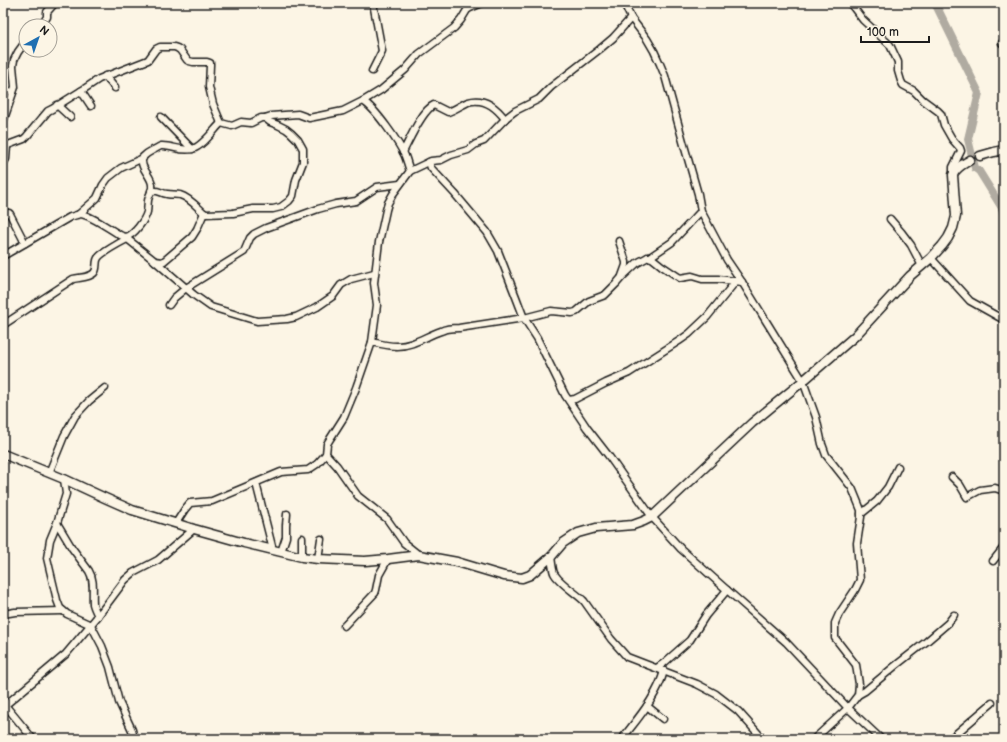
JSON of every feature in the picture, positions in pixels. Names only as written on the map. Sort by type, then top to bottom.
[{"type":"main road","points":[[980,156],[1004,150]]},
{"type":"main road","points":[[3,454],[64,479],[132,510],[244,543],[302,557],[365,562],[419,555],[457,562],[504,576],[522,578],[530,575],[551,557],[563,543],[578,533],[596,528],[633,525],[652,517],[752,423],[855,336],[910,276],[931,258],[948,238],[953,228],[956,216],[953,174],[970,160]]},
{"type":"street","points":[[46,18],[47,12],[55,3]]},
{"type":"street","points":[[372,71],[382,50],[373,3]]},
{"type":"street","points":[[3,164],[6,159],[5,143],[24,139],[48,111],[105,76],[148,60],[156,49],[160,47],[177,48],[189,61],[210,63],[209,87],[213,104],[221,122],[232,126],[241,122],[250,122],[271,116],[298,114],[309,118],[343,111],[381,90],[405,70],[418,54],[454,28],[467,10],[482,3]]},
{"type":"street","points":[[624,3],[631,18],[647,39],[660,64],[695,183],[701,211],[739,282],[803,381],[816,417],[822,444],[826,454],[852,488],[862,514],[857,543],[860,580],[835,623],[835,638],[856,665],[859,684],[858,695]]},
{"type":"street","points":[[850,3],[863,20],[890,45],[898,62],[899,76],[904,85],[914,91],[941,114],[950,136],[961,151],[952,167],[953,174]]},
{"type":"street","points":[[176,523],[189,503],[212,501],[275,474],[281,472],[308,470],[317,464],[326,454],[327,444],[344,417],[372,342],[377,306],[374,288],[374,273],[379,242],[386,210],[393,194],[400,184],[410,171],[429,162],[441,160],[451,155],[468,150],[476,144],[484,141],[516,110],[539,99],[551,87],[582,64],[613,38],[631,18]]},
{"type":"street","points":[[3,122],[14,92],[15,82],[13,66],[18,52]]},
{"type":"street","points":[[105,76],[115,88]]},
{"type":"street","points":[[3,90],[14,92]]},
{"type":"street","points":[[81,91],[91,106]]},
{"type":"street","points":[[363,101],[374,110],[398,144],[403,152],[410,171]]},
{"type":"street","points":[[403,152],[416,126],[430,107],[434,105],[448,112],[467,102],[480,101],[498,110],[505,119]]},
{"type":"street","points":[[57,105],[70,117]]},
{"type":"street","points":[[160,117],[192,149]]},
{"type":"street","points":[[151,191],[158,190],[166,194],[178,194],[193,203],[204,213],[213,214],[233,213],[253,209],[277,209],[284,205],[293,196],[296,180],[303,162],[303,149],[298,140],[291,133],[265,118]]},
{"type":"street","points":[[3,256],[70,217],[79,214],[97,198],[108,178],[121,168],[143,158],[147,153],[162,146],[182,150],[192,149],[202,143],[221,122]]},
{"type":"street","points":[[970,160],[980,156]]},
{"type":"street","points":[[3,325],[73,279],[86,277],[94,273],[96,270],[97,260],[100,255],[126,238],[138,227],[148,210],[148,198],[152,188],[152,182],[142,164],[143,158]]},
{"type":"street","points":[[429,162],[431,168],[474,216],[494,243],[524,318],[569,400],[586,428],[608,455],[652,517],[681,549],[786,642],[848,708],[881,739]]},
{"type":"street","points":[[169,305],[174,298],[186,288],[224,263],[244,252],[250,238],[254,234],[266,228],[318,209],[356,201],[377,187],[400,184]]},
{"type":"street","points":[[3,209],[6,213],[10,214],[25,243]]},
{"type":"street","points":[[372,342],[397,346],[404,345],[418,342],[442,330],[450,328],[459,328],[524,318],[551,311],[576,312],[589,301],[605,295],[637,263],[650,257],[672,242],[701,211]]},
{"type":"street","points":[[155,261],[164,261],[190,240],[204,213]]},
{"type":"street","points":[[79,214],[90,217],[126,238],[194,295],[211,307],[250,320],[263,322],[296,317],[313,310],[333,296],[341,285],[351,279],[374,273]]},
{"type":"street","points":[[890,219],[911,245],[922,266]]},
{"type":"street","points":[[619,241],[626,262],[622,277]]},
{"type":"street","points":[[648,257],[652,258],[680,278],[692,276],[702,279],[708,278],[739,282]]},
{"type":"street","points":[[931,258],[970,301],[1004,320]]},
{"type":"street","points":[[569,400],[575,399],[629,373],[680,341],[707,317],[739,282]]},
{"type":"street","points":[[49,473],[64,436],[75,416],[89,401],[105,388]]},
{"type":"street","points":[[326,454],[338,466],[358,496],[387,519],[404,543],[419,555]]},
{"type":"street","points":[[862,514],[877,501],[888,486],[898,467]]},
{"type":"street","points":[[952,477],[960,485],[967,497],[980,490],[995,488],[1004,491]]},
{"type":"street","points":[[64,479],[66,494],[50,540],[47,558],[56,600],[66,614],[91,625],[108,660],[119,702],[132,730],[134,739]]},
{"type":"street","points":[[256,483],[273,550]]},
{"type":"street","points":[[282,552],[286,537],[287,514]]},
{"type":"street","points":[[57,523],[72,548],[92,574],[94,606],[98,616]]},
{"type":"street","points":[[33,739],[4,706],[37,677],[60,660],[91,625],[129,576],[158,560],[194,529]]},
{"type":"street","points":[[302,538],[302,557]]},
{"type":"street","points":[[318,559],[322,539]]},
{"type":"street","points":[[993,561],[1004,547]]},
{"type":"street","points":[[551,557],[554,573],[558,580],[584,601],[610,639],[627,657],[697,684],[716,694],[738,711],[763,739]]},
{"type":"street","points":[[344,626],[375,593],[379,575],[388,559]]},
{"type":"street","points":[[656,668],[664,663],[690,640],[706,615],[727,590]]},
{"type":"street","points":[[3,614],[15,612],[63,611]]},
{"type":"street","points":[[814,739],[848,708],[858,695],[927,641],[948,623],[954,615]]},
{"type":"street","points":[[622,739],[647,706],[661,683],[664,671]]},
{"type":"street","points":[[950,739],[992,703]]},
{"type":"street","points":[[647,706],[663,719]]},
{"type":"waterway","points":[[935,3],[979,93],[968,139],[975,168],[979,171],[1002,208],[1004,214]]}]
